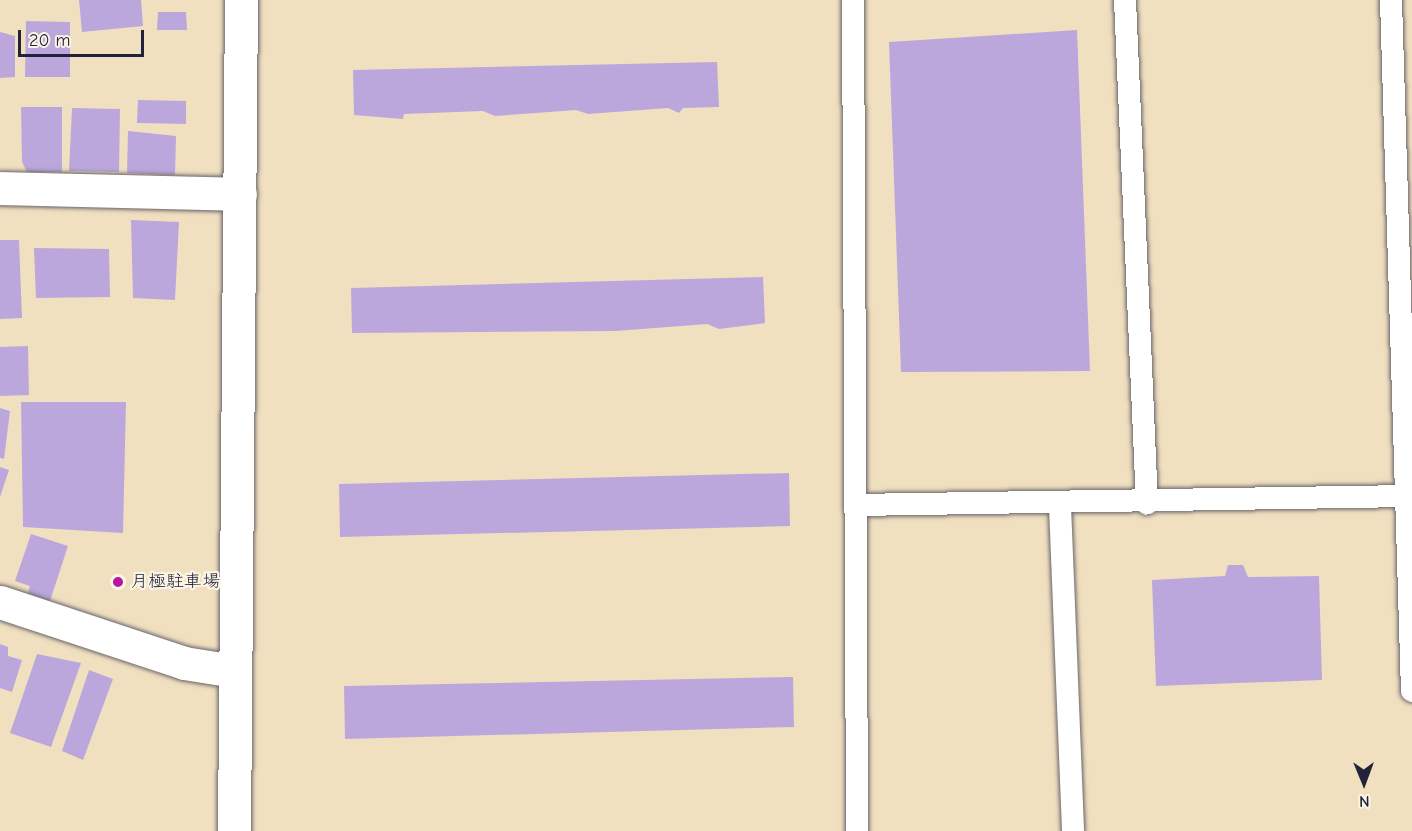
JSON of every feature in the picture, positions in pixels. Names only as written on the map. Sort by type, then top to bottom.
[{"type":"street","points":[[234,831],[241,0]]},
{"type":"street","points":[[0,188],[240,194]]},
{"type":"street","points":[[0,602],[184,663],[234,671]]},
{"type":"lane","points":[[853,0],[857,831]]},
{"type":"lane","points":[[1125,0],[1147,504]]},
{"type":"lane","points":[[1391,0],[1408,496],[1412,691]]},
{"type":"lane","points":[[855,505],[1060,506],[1408,496]]},
{"type":"lane","points":[[1060,506],[1073,831]]},
{"type":"building","points":[[79,0],[141,0],[143,26],[82,32]]},
{"type":"building","points":[[158,12],[186,12],[187,30],[157,30]]},
{"type":"building","points":[[26,21],[70,22],[70,77],[25,77]]},
{"type":"building","points":[[1077,30],[1090,371],[901,372],[889,42]]},
{"type":"building","points":[[0,32],[15,36],[15,77],[0,78]]},
{"type":"building","points":[[717,62],[719,107],[683,108],[679,113],[668,108],[588,114],[576,110],[495,116],[483,111],[404,114],[403,119],[354,115],[353,70]]},
{"type":"building","points":[[138,100],[186,101],[186,124],[137,123]]},
{"type":"building","points":[[21,107],[62,107],[62,172],[27,172],[22,162]]},
{"type":"building","points":[[72,108],[120,109],[119,172],[69,171]]},
{"type":"building","points":[[128,131],[176,136],[175,175],[127,173]]},
{"type":"building","points":[[131,220],[179,222],[175,300],[133,298]]},
{"type":"building","points":[[0,240],[19,240],[22,318],[0,319]]},
{"type":"building","points":[[34,248],[109,249],[110,297],[36,298]]},
{"type":"building","points":[[763,277],[765,323],[719,329],[707,324],[616,331],[352,333],[351,288]]},
{"type":"building","points":[[28,346],[29,395],[0,396],[0,347]]},
{"type":"building","points":[[21,402],[126,402],[123,533],[23,527]]},
{"type":"building","points":[[0,408],[10,411],[4,459],[0,458]]},
{"type":"building","points":[[0,467],[9,470],[0,497]]},
{"type":"building","points":[[789,473],[790,526],[340,537],[339,484]]},
{"type":"building","points":[[31,534],[68,546],[50,601],[28,593],[30,586],[15,581]]},
{"type":"building","points":[[1228,565],[1243,565],[1248,577],[1319,576],[1322,680],[1156,686],[1152,580],[1225,576]]},
{"type":"building","points":[[0,644],[8,647],[8,656],[22,660],[12,692],[0,688]]},
{"type":"building","points":[[37,654],[81,663],[51,747],[10,733]]},
{"type":"building","points":[[89,670],[113,679],[83,760],[62,751]]},
{"type":"building","points":[[793,677],[794,727],[345,739],[344,686]]},
{"type":"place","name":"月極駐車場","points":[[118,582]]}]
